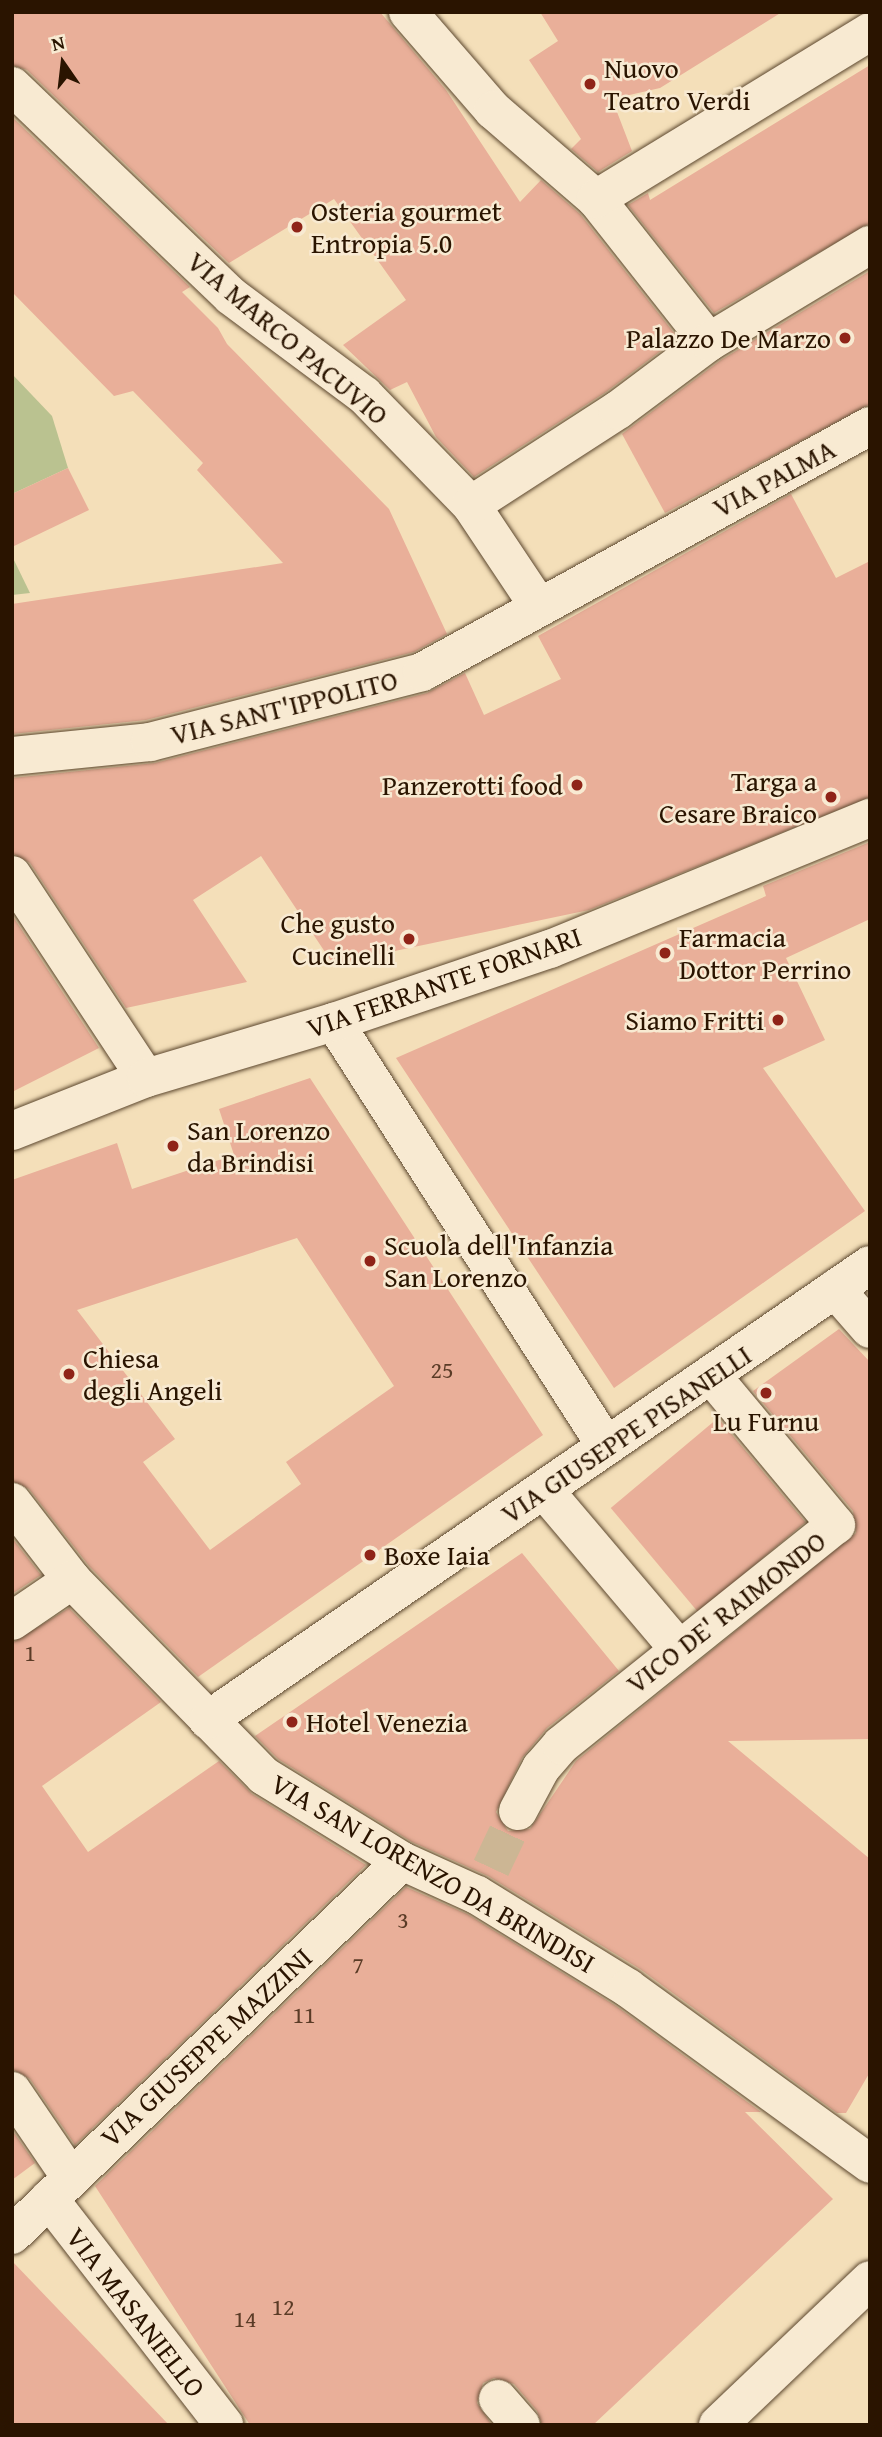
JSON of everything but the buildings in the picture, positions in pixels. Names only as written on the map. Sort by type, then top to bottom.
[{"type":"street","points":[[408,12],[493,110],[596,199],[709,342]]},
{"type":"street","points":[[596,199],[870,32]]},
{"type":"street","name":"VIA MARCO PACUVIO","points":[[12,86],[231,296],[363,395],[471,505],[539,607]]},
{"type":"street","points":[[471,505],[618,410],[709,342],[870,245]]},
{"type":"street","name":"VIA PALMA","points":[[539,607],[679,530],[866,435]]},
{"type":"street","name":"VIA SANT'IPPOLITO","points":[[12,755],[150,741],[422,672],[539,607]]},
{"type":"street","name":"VIA FERRANTE FORNARI","points":[[12,1131],[146,1078],[334,1022],[550,949],[870,818]]},
{"type":"street","points":[[12,876],[146,1078]]},
{"type":"street","points":[[334,1022],[606,1446]]},
{"type":"street","name":"VIA GIUSEPPE PISANELLI","points":[[208,1720],[870,1265]]},
{"type":"street","points":[[835,1289],[870,1329]]},
{"type":"street","name":"VICO DE' RAIMONDO","points":[[518,1811],[541,1768],[561,1745],[678,1648],[836,1525],[712,1376]]},
{"type":"street","points":[[544,1490],[678,1648]]},
{"type":"street","name":"VIA SAN LORENZO DA BRINDISI","points":[[12,1502],[72,1580],[264,1776],[402,1861],[484,1882],[628,1988],[865,2148]]},
{"type":"street","points":[[12,1621],[72,1580]]},
{"type":"street","name":"VIA GIUSEPPE MAZZINI","points":[[12,2235],[59,2187],[402,1861]]},
{"type":"street","name":"VIA MASANIELLO","points":[[12,2091],[59,2187],[224,2425]]},
{"type":"street","points":[[734,2419],[870,2280]]},
{"type":"green space","points":[[12,374],[52,416],[68,468],[12,494]]},
{"type":"green space","points":[[12,556],[30,593],[12,595]]},
{"type":"tunnel","points":[[491,1868],[518,1811]]},
{"type":"place","name":"Nuovo Teatro Verdi","points":[[590,84]]},
{"type":"place","name":"Osteria gourmet Entropia 5.0","points":[[297,227]]},
{"type":"place","name":"Palazzo De Marzo","points":[[845,338]]},
{"type":"place","name":"Panzerotti food","points":[[577,785]]},
{"type":"place","name":"Targa a Cesare Braico","points":[[831,797]]},
{"type":"place","name":"Che gusto Cucinelli","points":[[409,939]]},
{"type":"place","name":"Farmacia Dottor Perrino","points":[[665,953]]},
{"type":"place","name":"Siamo Fritti","points":[[778,1020]]},
{"type":"place","name":"San Lorenzo da Brindisi","points":[[173,1146]]},
{"type":"place","name":"Scuola dell'Infanzia San Lorenzo","points":[[370,1261]]},
{"type":"place","name":"Chiesa degli Angeli","points":[[69,1374]]},
{"type":"place","name":"Lu Furnu","points":[[766,1393]]},
{"type":"place","name":"Boxe Iaia","points":[[370,1555]]},
{"type":"place","name":"Hotel Venezia","points":[[292,1722]]}]
